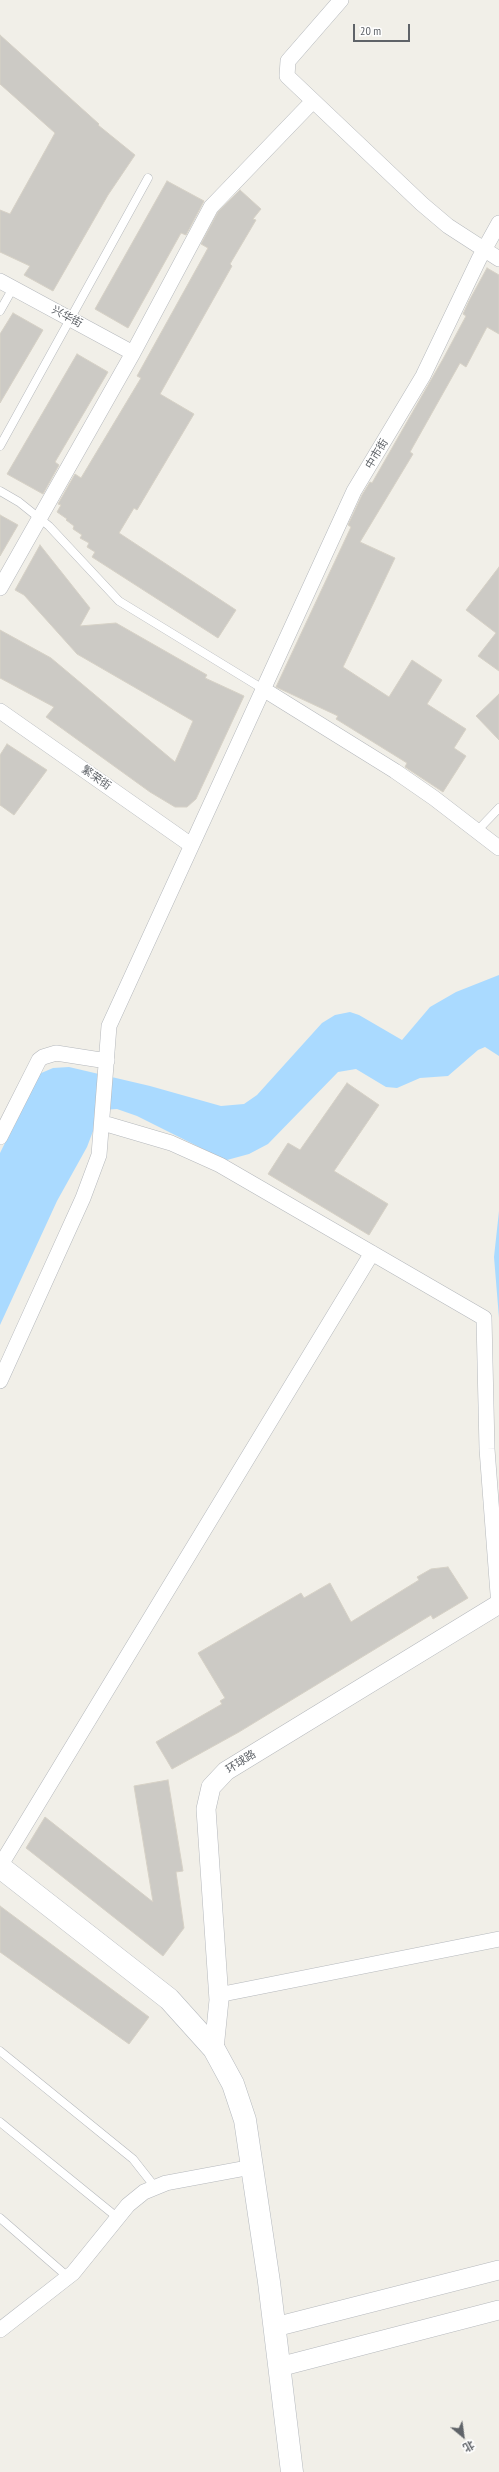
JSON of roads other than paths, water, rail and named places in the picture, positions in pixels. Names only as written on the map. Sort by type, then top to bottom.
[{"type":"main road","points":[[0,1866],[169,1999],[214,2049],[233,2084],[240,2101],[252,2167],[275,2327],[292,2472]]},
{"type":"street","points":[[341,0],[288,61],[287,76],[422,204],[448,226],[499,259]]},
{"type":"street","points":[[0,588],[133,353],[211,207],[313,101]]},
{"type":"street","name":"中市街","points":[[0,1381],[83,1198],[99,1155],[103,1119],[109,1026],[354,491],[424,376],[484,249],[499,223]]},
{"type":"street","name":"兴华街","points":[[6,285],[133,353]]},
{"type":"street","points":[[263,689],[395,771],[499,848]]},
{"type":"street","name":"繁荣街","points":[[0,711],[191,845]]},
{"type":"street","points":[[0,1137],[39,1060],[43,1057],[56,1053],[106,1064]]},
{"type":"street","points":[[103,1119],[171,1143],[220,1165],[484,1318],[487,1449],[499,1605]]},
{"type":"street","points":[[0,1866],[372,1253]]},
{"type":"street","name":"环球路","points":[[214,2049],[218,1994],[206,1809],[211,1787],[226,1771],[499,1605]]},
{"type":"street","points":[[218,1994],[499,1940]]},
{"type":"street","points":[[0,2330],[68,2277],[89,2256],[118,2218],[136,2198],[155,2187],[252,2167]]},
{"type":"street","points":[[275,2327],[499,2270]]},
{"type":"street","points":[[279,2367],[499,2310]]},
{"type":"lane","points":[[0,446],[148,178]]},
{"type":"lane","points":[[0,312],[6,285]]},
{"type":"lane","points":[[0,491],[19,502],[39,518],[119,601],[263,689]]},
{"type":"lane","points":[[477,831],[499,808]]},
{"type":"lane","points":[[0,2051],[132,2159],[155,2187]]},
{"type":"lane","points":[[0,2122],[118,2218]]},
{"type":"lane","points":[[0,2218],[68,2277]]},
{"type":"water","points":[[499,975],[499,1056],[485,1047],[478,1050],[448,1076],[420,1078],[397,1088],[386,1087],[356,1069],[338,1072],[268,1144],[249,1154],[227,1160],[137,1116],[117,1109],[101,1110],[87,1147],[57,1201],[0,1325],[0,1153],[39,1074],[53,1068],[69,1067],[150,1086],[221,1106],[244,1104],[257,1095],[322,1023],[335,1015],[350,1012],[359,1015],[402,1040],[430,1007],[456,992]]},
{"type":"water","points":[[499,1211],[499,1318],[494,1257]]}]
